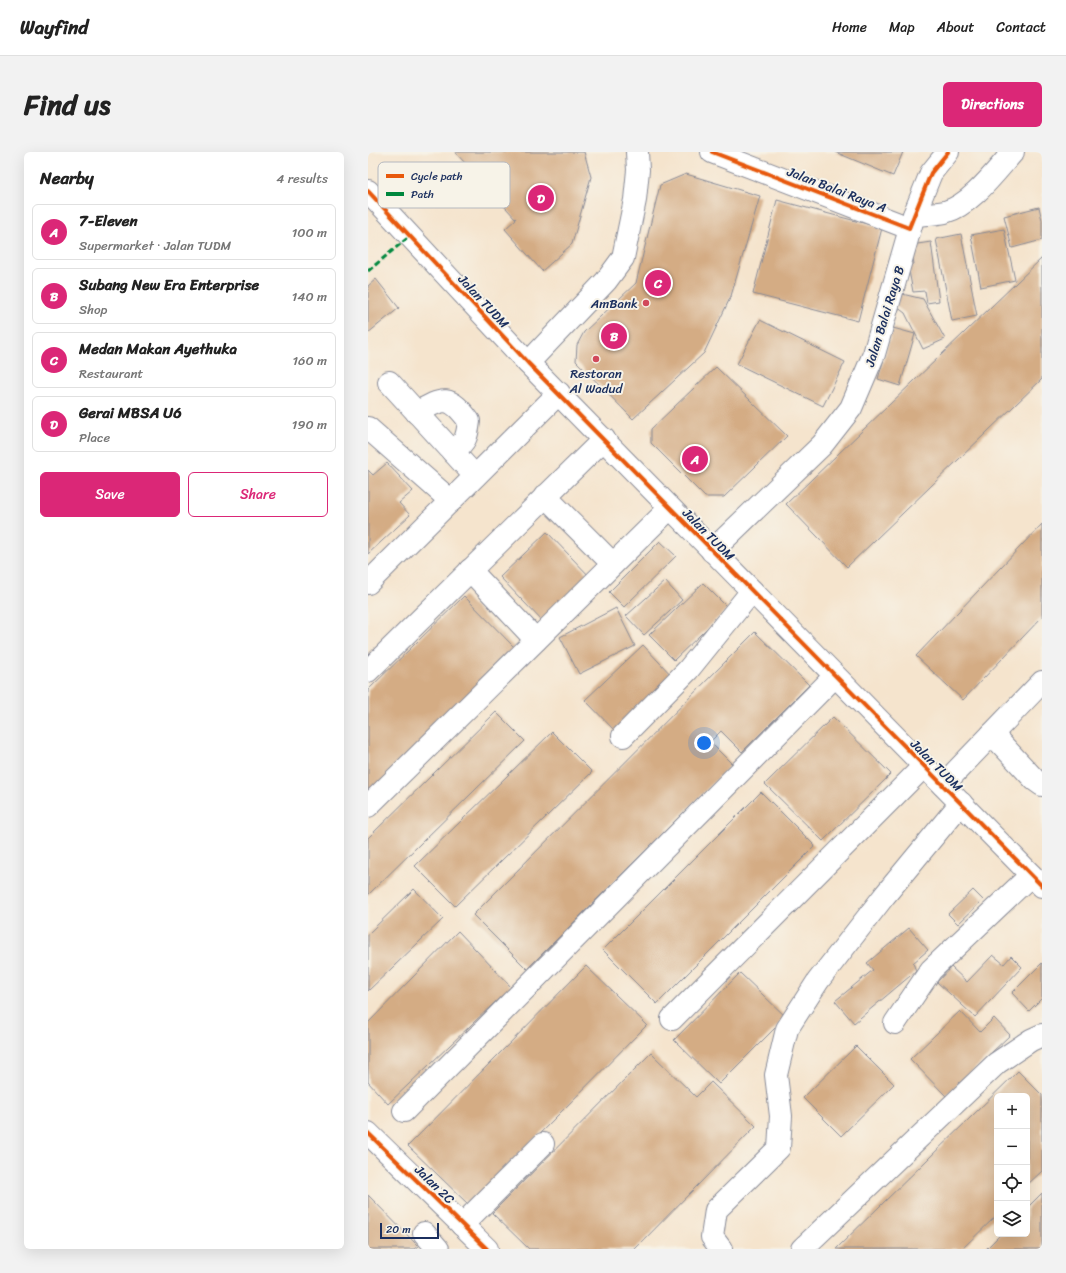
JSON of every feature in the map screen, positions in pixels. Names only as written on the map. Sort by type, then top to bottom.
[{"type":"street","points":[[528,363],[606,281],[624,258],[635,200],[638,170],[637,152]]},
{"type":"street","name":"Jalan Balai Raya A","points":[[712,152],[912,221]]},
{"type":"street","name":"Jalan Balai Raya B","points":[[712,551],[822,445],[852,408],[874,354],[912,221],[931,173],[948,152]]},
{"type":"street","points":[[912,221],[945,212],[961,205],[978,190],[1013,152]]},
{"type":"street","name":"Jalan TUDM","points":[[368,191],[378,202]]},
{"type":"street","name":"Jalan TUDM","points":[[384,208],[528,363],[1037,880]]},
{"type":"street","points":[[389,382],[475,476]]},
{"type":"street","points":[[368,583],[559,393]]},
{"type":"street","points":[[417,413],[436,402],[446,400],[458,407],[469,421],[467,437],[464,443],[453,452]]},
{"type":"street","points":[[368,428],[450,501]]},
{"type":"street","points":[[368,671],[604,439]]},
{"type":"street","points":[[545,496],[613,564]]},
{"type":"street","points":[[368,806],[670,508]]},
{"type":"street","points":[[470,570],[536,640]]},
{"type":"street","points":[[624,736],[688,670],[752,591]]},
{"type":"street","points":[[404,1110],[835,676]]},
{"type":"street","points":[[943,785],[1042,682]]},
{"type":"street","points":[[992,734],[1035,780],[1042,785]]},
{"type":"street","points":[[672,1019],[924,766]]},
{"type":"street","points":[[721,1249],[712,1237],[716,1210],[779,1148],[781,1116],[776,1075],[787,1029],[818,981],[885,894],[960,803]]},
{"type":"street","points":[[895,1023],[930,970],[1037,880]]},
{"type":"street","points":[[802,1249],[997,1063],[1031,1040],[1042,1035]]},
{"type":"street","name":"Jalan 2C","points":[[368,1133],[487,1249]]},
{"type":"street","points":[[462,1225],[543,1144]]},
{"type":"building","points":[[455,152],[584,152],[591,177],[572,244],[542,271],[505,229],[516,219],[506,208],[510,208],[510,162],[464,162]]},
{"type":"building","points":[[835,152],[903,152],[893,176]]},
{"type":"building","points":[[686,174],[760,196],[731,296],[704,353],[633,419],[576,361],[577,345],[584,332],[636,283],[660,185]]},
{"type":"building","points":[[777,200],[882,228],[858,321],[753,294]]},
{"type":"building","points":[[1039,207],[1042,220],[1042,240],[1012,248],[1004,216]]},
{"type":"building","points":[[1004,229],[1015,280],[981,287],[971,235]]},
{"type":"building","points":[[961,234],[977,316],[952,321],[936,239]]},
{"type":"building","points":[[931,242],[939,301],[927,303],[925,291],[913,292],[908,265],[914,264],[911,245]]},
{"type":"building","points":[[1042,258],[1042,379],[847,567],[786,504]]},
{"type":"building","points":[[376,279],[399,308],[368,333],[368,286]]},
{"type":"building","points":[[898,293],[923,299],[945,339],[923,349],[905,313],[897,307]]},
{"type":"building","points":[[760,320],[845,362],[823,406],[737,364]]},
{"type":"building","points":[[893,328],[915,334],[900,386],[878,379]]},
{"type":"building","points":[[716,367],[787,436],[724,497],[705,497],[651,443],[651,429]]},
{"type":"building","points":[[387,463],[413,491],[399,503],[410,515],[368,554],[368,470],[373,475]]},
{"type":"building","points":[[1042,524],[1042,617],[963,700],[916,656]]},
{"type":"building","points":[[547,532],[593,580],[545,624],[500,577]]},
{"type":"building","points":[[660,541],[676,556],[624,607],[609,592]]},
{"type":"building","points":[[665,581],[682,600],[644,635],[626,616]]},
{"type":"building","points":[[703,583],[728,608],[674,660],[649,635]]},
{"type":"building","points":[[464,596],[518,651],[368,799],[368,690]]},
{"type":"building","points":[[616,608],[635,646],[579,674],[560,637]]},
{"type":"building","points":[[755,632],[809,685],[742,752],[721,731],[710,742],[732,764],[527,969],[473,915]]},
{"type":"building","points":[[643,645],[674,678],[616,732],[585,700]]},
{"type":"building","points":[[496,712],[525,741],[368,895],[368,838]]},
{"type":"building","points":[[833,717],[891,774],[823,841],[765,784]]},
{"type":"building","points":[[552,732],[592,772],[455,906],[415,866]]},
{"type":"building","points":[[761,792],[815,846],[657,1004],[603,950]]},
{"type":"building","points":[[414,889],[443,919],[368,991],[368,934]]},
{"type":"building","points":[[973,890],[983,900],[958,924],[948,914]]},
{"type":"building","points":[[909,928],[928,950],[913,963],[916,971],[854,1023],[835,1001],[873,970],[867,963]]},
{"type":"building","points":[[458,931],[511,987],[388,1104],[368,1082],[368,1023]]},
{"type":"building","points":[[993,955],[1004,964],[1011,956],[1022,967],[975,1017],[937,982],[951,967],[967,982]]},
{"type":"building","points":[[1042,963],[1042,998],[1029,1011],[1012,993]]},
{"type":"building","points":[[586,966],[647,1025],[469,1205],[408,1146]]},
{"type":"building","points":[[740,973],[786,1017],[719,1084],[674,1040]]},
{"type":"building","points":[[960,1011],[980,1032],[994,1018],[1010,1035],[946,1096],[910,1059]]},
{"type":"building","points":[[856,1046],[894,1084],[841,1136],[803,1098]]},
{"type":"building","points":[[651,1053],[696,1097],[711,1082],[756,1126],[635,1249],[529,1249],[492,1213]]},
{"type":"building","points":[[1018,1071],[1042,1095],[1042,1171],[1030,1182],[1030,1093],[996,1093]]},
{"type":"building","points":[[994,1094],[994,1218],[962,1249],[836,1249]]},
{"type":"building","points":[[1042,1193],[1042,1249],[986,1249],[998,1237],[1030,1237],[1030,1205]]},
{"type":"building","points":[[368,1195],[418,1246],[414,1249],[368,1249]]},
{"type":"marked path","points":[[368,271],[410,236]]},
{"type":"cycle path","points":[[712,152],[909,228],[931,173],[948,152]]},
{"type":"cycle path","points":[[368,191],[378,202]]},
{"type":"cycle path","points":[[384,208],[528,363],[1042,886]]},
{"type":"cycle path","points":[[368,1133],[487,1249]]},
{"type":"place","name":"Gerai MBSA U6","points":[[541,198]]},
{"type":"place","name":"Medan Makan Ayethuka","points":[[658,283]]},
{"type":"place","name":"AmBank","points":[[646,303]]},
{"type":"place","name":"Subang New Era Enterprise","points":[[614,336]]},
{"type":"place","name":"Restoran Al Wadud","points":[[596,359]]},
{"type":"place","name":"7-Eleven","points":[[695,459]]}]
